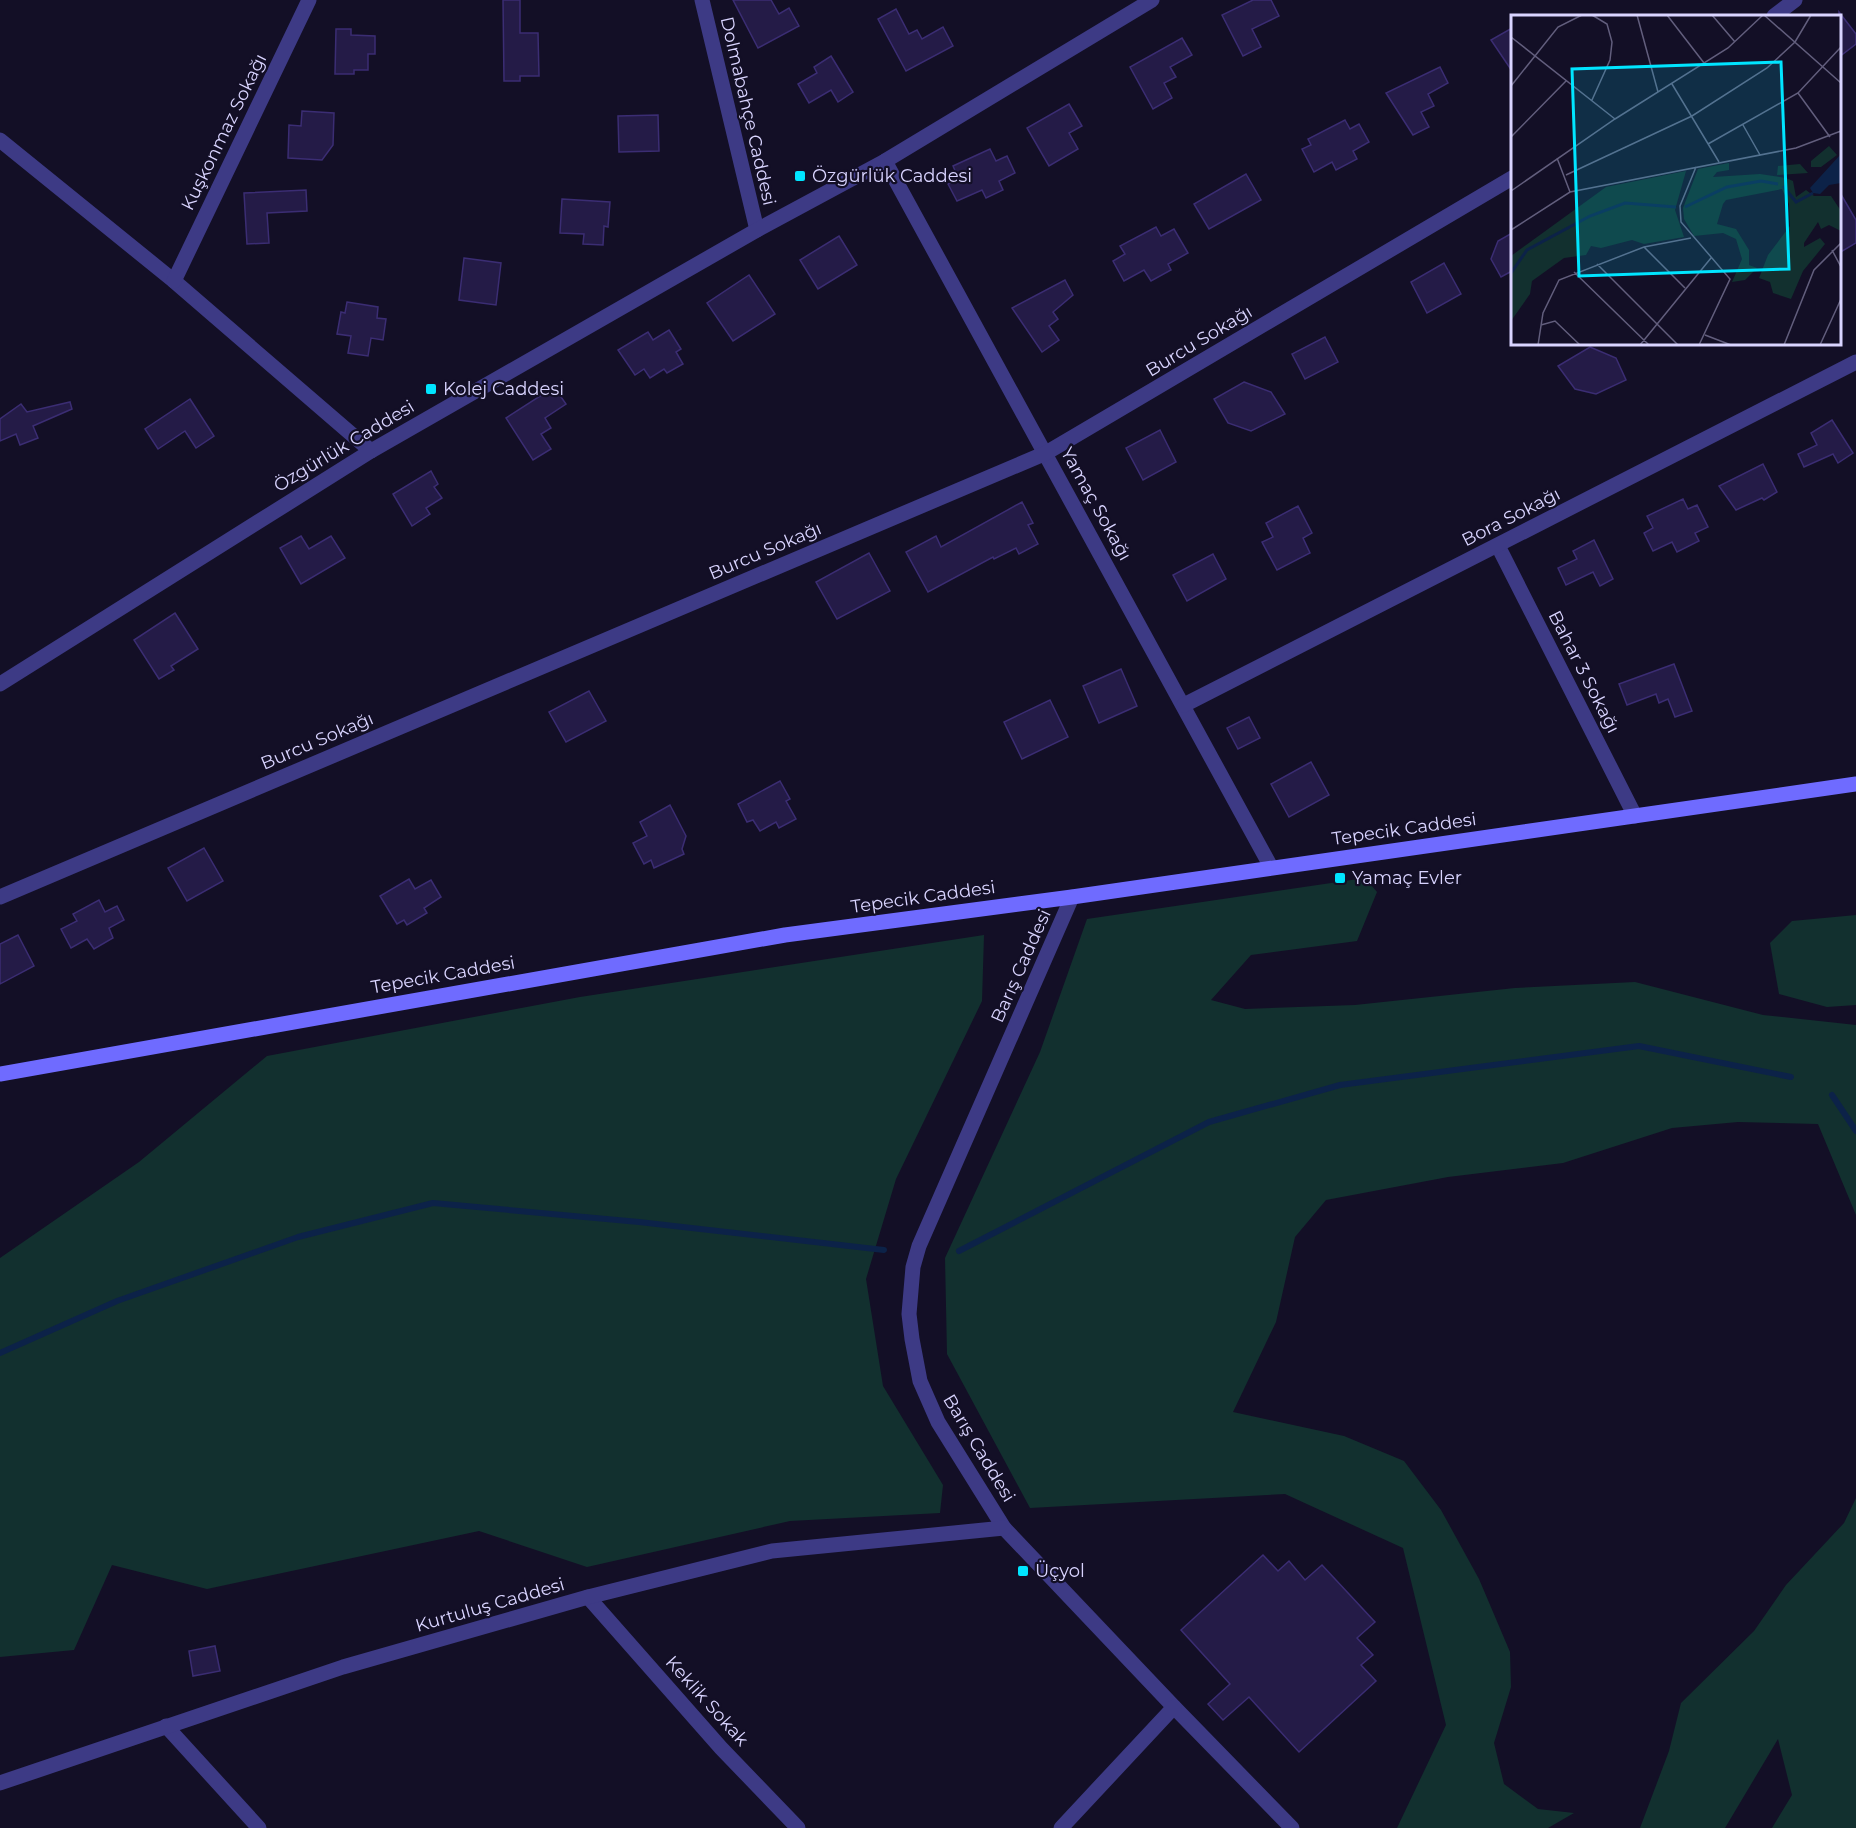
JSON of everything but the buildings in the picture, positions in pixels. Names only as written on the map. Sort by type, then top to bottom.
[{"type":"street","name":"Kuşkonmaz Sokağı","points":[[174,281],[309,0]]},
{"type":"street","name":"Dolmabahçe Caddesi","points":[[702,0],[757,230]]},
{"type":"street","name":"Özgürlük Caddesi","points":[[0,684],[371,451],[757,230],[885,161],[1152,0]]},
{"type":"street","points":[[1775,15],[1796,0]]},
{"type":"street","points":[[0,140],[174,281],[371,451]]},
{"type":"street","name":"Yamaç Sokağı","points":[[885,161],[1271,867]]},
{"type":"street","name":"Burcu Sokağı","points":[[0,897],[1046,453],[1511,179]]},
{"type":"street","name":"Bora Sokağı","points":[[1184,705],[1856,362]]},
{"type":"street","name":"Bahar 3 Sokağı","points":[[1498,546],[1635,816]]},
{"type":"street","name":"Tepecik Caddesi","points":[[0,1074],[785,935],[1072,897],[1856,784]]},
{"type":"street","name":"Barış Caddesi","points":[[1072,897],[920,1245],[913,1267],[909,1314],[920,1381],[938,1422],[1004,1528],[1292,1828]]},
{"type":"street","name":"Kurtuluş Caddesi","points":[[0,1783],[343,1667],[588,1597],[772,1551],[1004,1528]]},
{"type":"street","name":"Keklik Sokak","points":[[588,1597],[722,1748],[798,1828]]},
{"type":"street","points":[[1061,1828],[1174,1707]]},
{"type":"street","points":[[166,1726],[259,1828]]},
{"type":"green space","points":[[1365,878],[1377,892],[1357,941],[1251,955],[1211,1000],[1245,1009],[1355,1005],[1515,988],[1635,982],[1763,1015],[1856,1025],[1856,1215],[1818,1124],[1738,1122],[1672,1128],[1563,1163],[1448,1177],[1326,1200],[1295,1237],[1276,1322],[1233,1412],[1344,1436],[1404,1461],[1441,1510],[1479,1579],[1510,1652],[1511,1687],[1494,1743],[1504,1784],[1538,1809],[1574,1813],[1548,1828],[1397,1828],[1446,1725],[1403,1548],[1285,1494],[1030,1508],[947,1354],[945,1258],[1040,1052],[1087,919]]},
{"type":"green space","points":[[1856,915],[1856,1005],[1827,1007],[1779,994],[1770,943],[1792,921]]},
{"type":"green space","points":[[984,935],[982,1001],[896,1179],[866,1279],[883,1386],[943,1485],[940,1513],[790,1521],[587,1567],[479,1531],[207,1589],[112,1565],[74,1650],[0,1657],[0,1258],[139,1162],[267,1056],[580,997]]},
{"type":"green space","points":[[1856,1498],[1856,1828],[1772,1828],[1792,1795],[1778,1739],[1725,1828],[1640,1828],[1669,1751],[1681,1703],[1754,1631],[1786,1585],[1844,1523]]},
{"type":"waterway","points":[[959,1251],[1209,1122],[1340,1085],[1639,1046],[1791,1077]]},
{"type":"waterway","points":[[1832,1095],[1856,1131]]},
{"type":"waterway","points":[[0,1353],[117,1301],[298,1237],[433,1203],[639,1222],[884,1250]]},
{"type":"place","name":"Özgürlük Caddesi","points":[[800,176]]},
{"type":"place","name":"Kolej Caddesi","points":[[431,389]]},
{"type":"place","name":"Yamaç Evler","points":[[1340,878]]},
{"type":"place","name":"Üçyol","points":[[1023,1571]]}]
